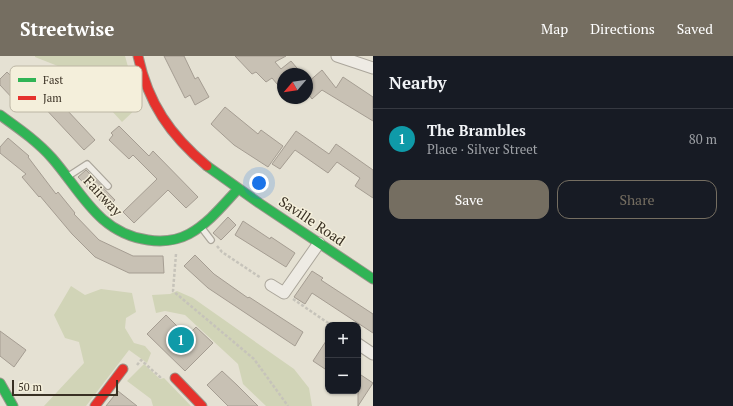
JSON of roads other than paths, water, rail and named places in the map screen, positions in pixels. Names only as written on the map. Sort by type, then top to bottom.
[{"type":"street","name":"Saville Road","points":[[138,56],[140,66]]},
{"type":"street","points":[[337,56],[373,68]]},
{"type":"street","name":"Saville Road","points":[[142,74],[154,105],[170,128],[202,162],[238,189],[373,279]]},
{"type":"street","name":"Fairway","points":[[0,115],[27,134],[51,157],[88,205],[102,220],[118,232],[133,238],[162,242],[175,240],[188,235],[201,227],[238,189]]},
{"type":"street","points":[[271,285],[284,293],[319,243]]},
{"type":"street","points":[[361,346],[373,354]]},
{"type":"street","points":[[95,406],[123,369]]},
{"type":"street","points":[[175,378],[202,406]]},
{"type":"street","points":[[0,383],[13,406]]},
{"type":"lane","points":[[67,177],[88,164],[108,186]]},
{"type":"lane","points":[[201,227],[211,240]]},
{"type":"place","name":"The Brambles","points":[[181,340]]}]
